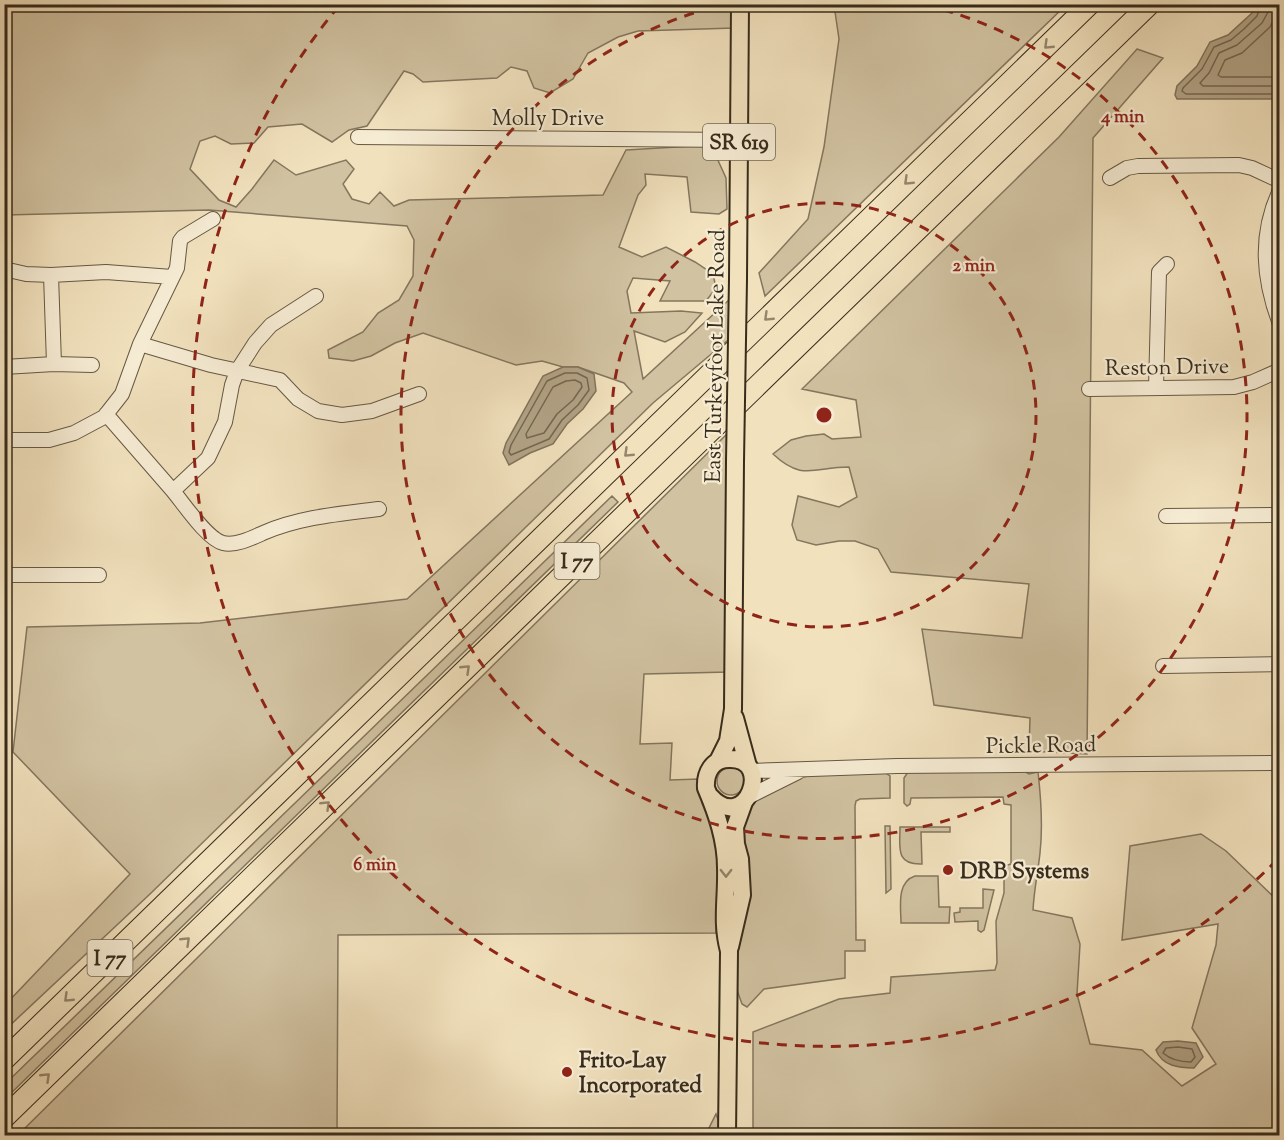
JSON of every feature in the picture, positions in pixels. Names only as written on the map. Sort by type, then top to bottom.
[{"type":"highway","name":"I 77","points":[[4,1060],[1090,4]]},
{"type":"highway","name":"I 77","points":[[4,1118],[1150,4]]},
{"type":"main road","name":"East Turkeyfoot Lake Road","points":[[718,761],[728,741],[733,709],[740,4]]},
{"type":"main road","name":"East Turkeyfoot Lake Road","points":[[733,709],[749,769]]},
{"type":"main road","points":[[727,1136],[729,951],[742,895],[735,827],[754,781],[749,769],[734,759],[718,761],[708,773],[706,788],[723,837],[726,867],[724,932],[729,951]]},
{"type":"main road","points":[[710,796],[722,805],[738,805],[747,799]]},
{"type":"street","name":"Molly Drive","points":[[358,136],[739,140]]},
{"type":"street","points":[[1110,178],[1126,168],[1138,166],[1222,165],[1252,168],[1280,181]]},
{"type":"street","points":[[1280,190],[1270,214],[1265,250],[1269,292],[1280,324]]},
{"type":"street","points":[[4,440],[49,440],[75,433],[106,414],[122,394],[140,344],[177,268],[180,241],[213,219]]},
{"type":"street","points":[[1156,388],[1159,272],[1167,264]]},
{"type":"street","points":[[4,268],[26,274],[106,272],[172,277]]},
{"type":"street","points":[[51,275],[54,364]]},
{"type":"street","points":[[173,491],[208,458],[218,441],[237,371],[255,343],[270,325],[316,296]]},
{"type":"street","points":[[140,344],[211,365],[280,380],[298,399],[318,411],[342,415],[372,411],[419,394]]},
{"type":"street","points":[[4,368],[54,364],[92,365]]},
{"type":"street","name":"Reston Drive","points":[[1089,389],[1234,387],[1280,370]]},
{"type":"street","points":[[106,414],[212,537],[224,543],[236,543],[282,525],[312,518],[380,509]]},
{"type":"street","points":[[1166,516],[1280,515]]},
{"type":"street","points":[[4,575],[99,575]]},
{"type":"street","points":[[1163,666],[1280,664]]},
{"type":"street","name":"Pickle Road","points":[[749,769],[1280,763]]},
{"type":"street","name":"Pickle Road","points":[[747,799],[803,770]]},
{"type":"shaded area","points":[[658,4],[658,11],[702,9],[704,5],[734,5],[734,28],[638,31],[618,37],[588,53],[573,79],[550,93],[534,88],[527,71],[511,67],[497,78],[423,82],[413,74],[404,71],[367,126],[349,130],[332,142],[302,124],[268,127],[254,143],[231,144],[215,136],[200,141],[190,169],[219,200],[236,207],[274,160],[296,175],[346,160],[354,169],[343,184],[352,199],[369,204],[380,192],[394,206],[409,200],[603,195],[626,150],[711,145],[726,178],[727,209],[719,214],[691,212],[687,177],[645,174],[646,185],[638,195],[619,247],[642,257],[666,247],[713,274],[716,288],[706,301],[660,301],[670,281],[633,278],[627,291],[631,313],[681,311],[702,313],[685,332],[665,342],[634,331],[643,379],[729,300],[728,340],[653,403],[150,894],[5,1030],[5,1005],[130,874],[13,752],[27,627],[200,623],[407,599],[632,392],[624,383],[578,367],[563,367],[542,361],[516,365],[423,333],[395,343],[371,356],[353,361],[329,358],[328,350],[363,332],[378,313],[399,300],[413,276],[414,240],[407,226],[209,210],[5,215],[5,5]]},
{"type":"shaded area","points":[[834,5],[1066,5],[765,296],[759,273],[808,219],[824,147],[839,39]]},
{"type":"shaded area","points":[[1137,49],[1163,58],[1093,138],[1087,754],[1029,751],[1030,718],[934,705],[922,629],[1022,638],[1029,584],[891,572],[878,549],[855,541],[816,545],[797,540],[792,525],[798,496],[839,507],[857,497],[849,467],[801,470],[783,463],[773,454],[791,440],[806,436],[824,434],[832,439],[861,437],[856,400],[802,389],[1059,137]]},
{"type":"shaded area","points":[[729,432],[729,672],[644,674],[640,744],[672,743],[670,780],[699,779],[702,803],[712,821],[718,852],[716,933],[338,935],[337,1135],[17,1136]]},
{"type":"shaded area","points":[[612,496],[618,502],[5,1099],[5,1084]]},
{"type":"shaded area","points":[[731,767],[741,771],[745,781],[741,791],[731,795],[721,791],[717,781],[721,771]]},
{"type":"shaded area","points":[[1022,770],[1029,774],[1038,772],[1040,792],[1041,843],[1033,910],[1072,918],[1080,944],[1077,994],[1090,1044],[1142,1050],[1182,1086],[1216,1064],[1192,1028],[1216,945],[1218,924],[1122,940],[1130,846],[1201,834],[1226,851],[1279,902],[1279,1135],[753,1136],[753,1032],[839,999],[890,993],[891,977],[995,970],[997,963],[996,921],[1004,893],[1004,866],[1011,864],[1011,805],[1004,804],[1003,797],[911,798],[907,806],[904,803],[904,778],[908,772]]},
{"type":"shaded area","points":[[827,772],[884,772],[890,776],[890,798],[860,799],[856,801],[855,806],[856,940],[865,940],[865,951],[845,951],[845,978],[764,989],[747,1007],[742,1004],[737,990],[736,972],[743,817],[758,798],[779,785]]},
{"type":"shaded area","points":[[885,826],[890,826],[891,889],[886,893]]},
{"type":"shaded area","points":[[900,827],[950,827],[950,832],[921,832],[922,864],[913,864],[903,858],[901,853]]},
{"type":"shaded area","points":[[915,876],[938,876],[939,907],[950,907],[949,923],[901,923],[902,890],[909,879]]},
{"type":"shaded area","points":[[983,889],[994,890],[984,930],[981,932],[978,930],[978,921],[955,922],[954,913],[960,912],[960,908],[983,908]]},
{"type":"shaded area","points":[[716,1114],[720,1125],[719,1135],[705,1136]]},
{"type":"water","points":[[1256,5],[1279,5],[1279,99],[1177,99],[1175,95],[1177,86],[1197,66],[1210,42],[1228,35],[1252,13]]},
{"type":"water","points":[[563,367],[578,367],[594,374],[596,391],[553,444],[509,465],[503,453],[506,443],[543,376]]},
{"type":"water","points":[[1163,1042],[1196,1043],[1203,1057],[1194,1068],[1167,1063],[1162,1060],[1156,1050]]},
{"type":"place","name":"DRB Systems","points":[[948,870]]},
{"type":"place","name":"Frito-Lay Incorporated","points":[[567,1072]]}]
